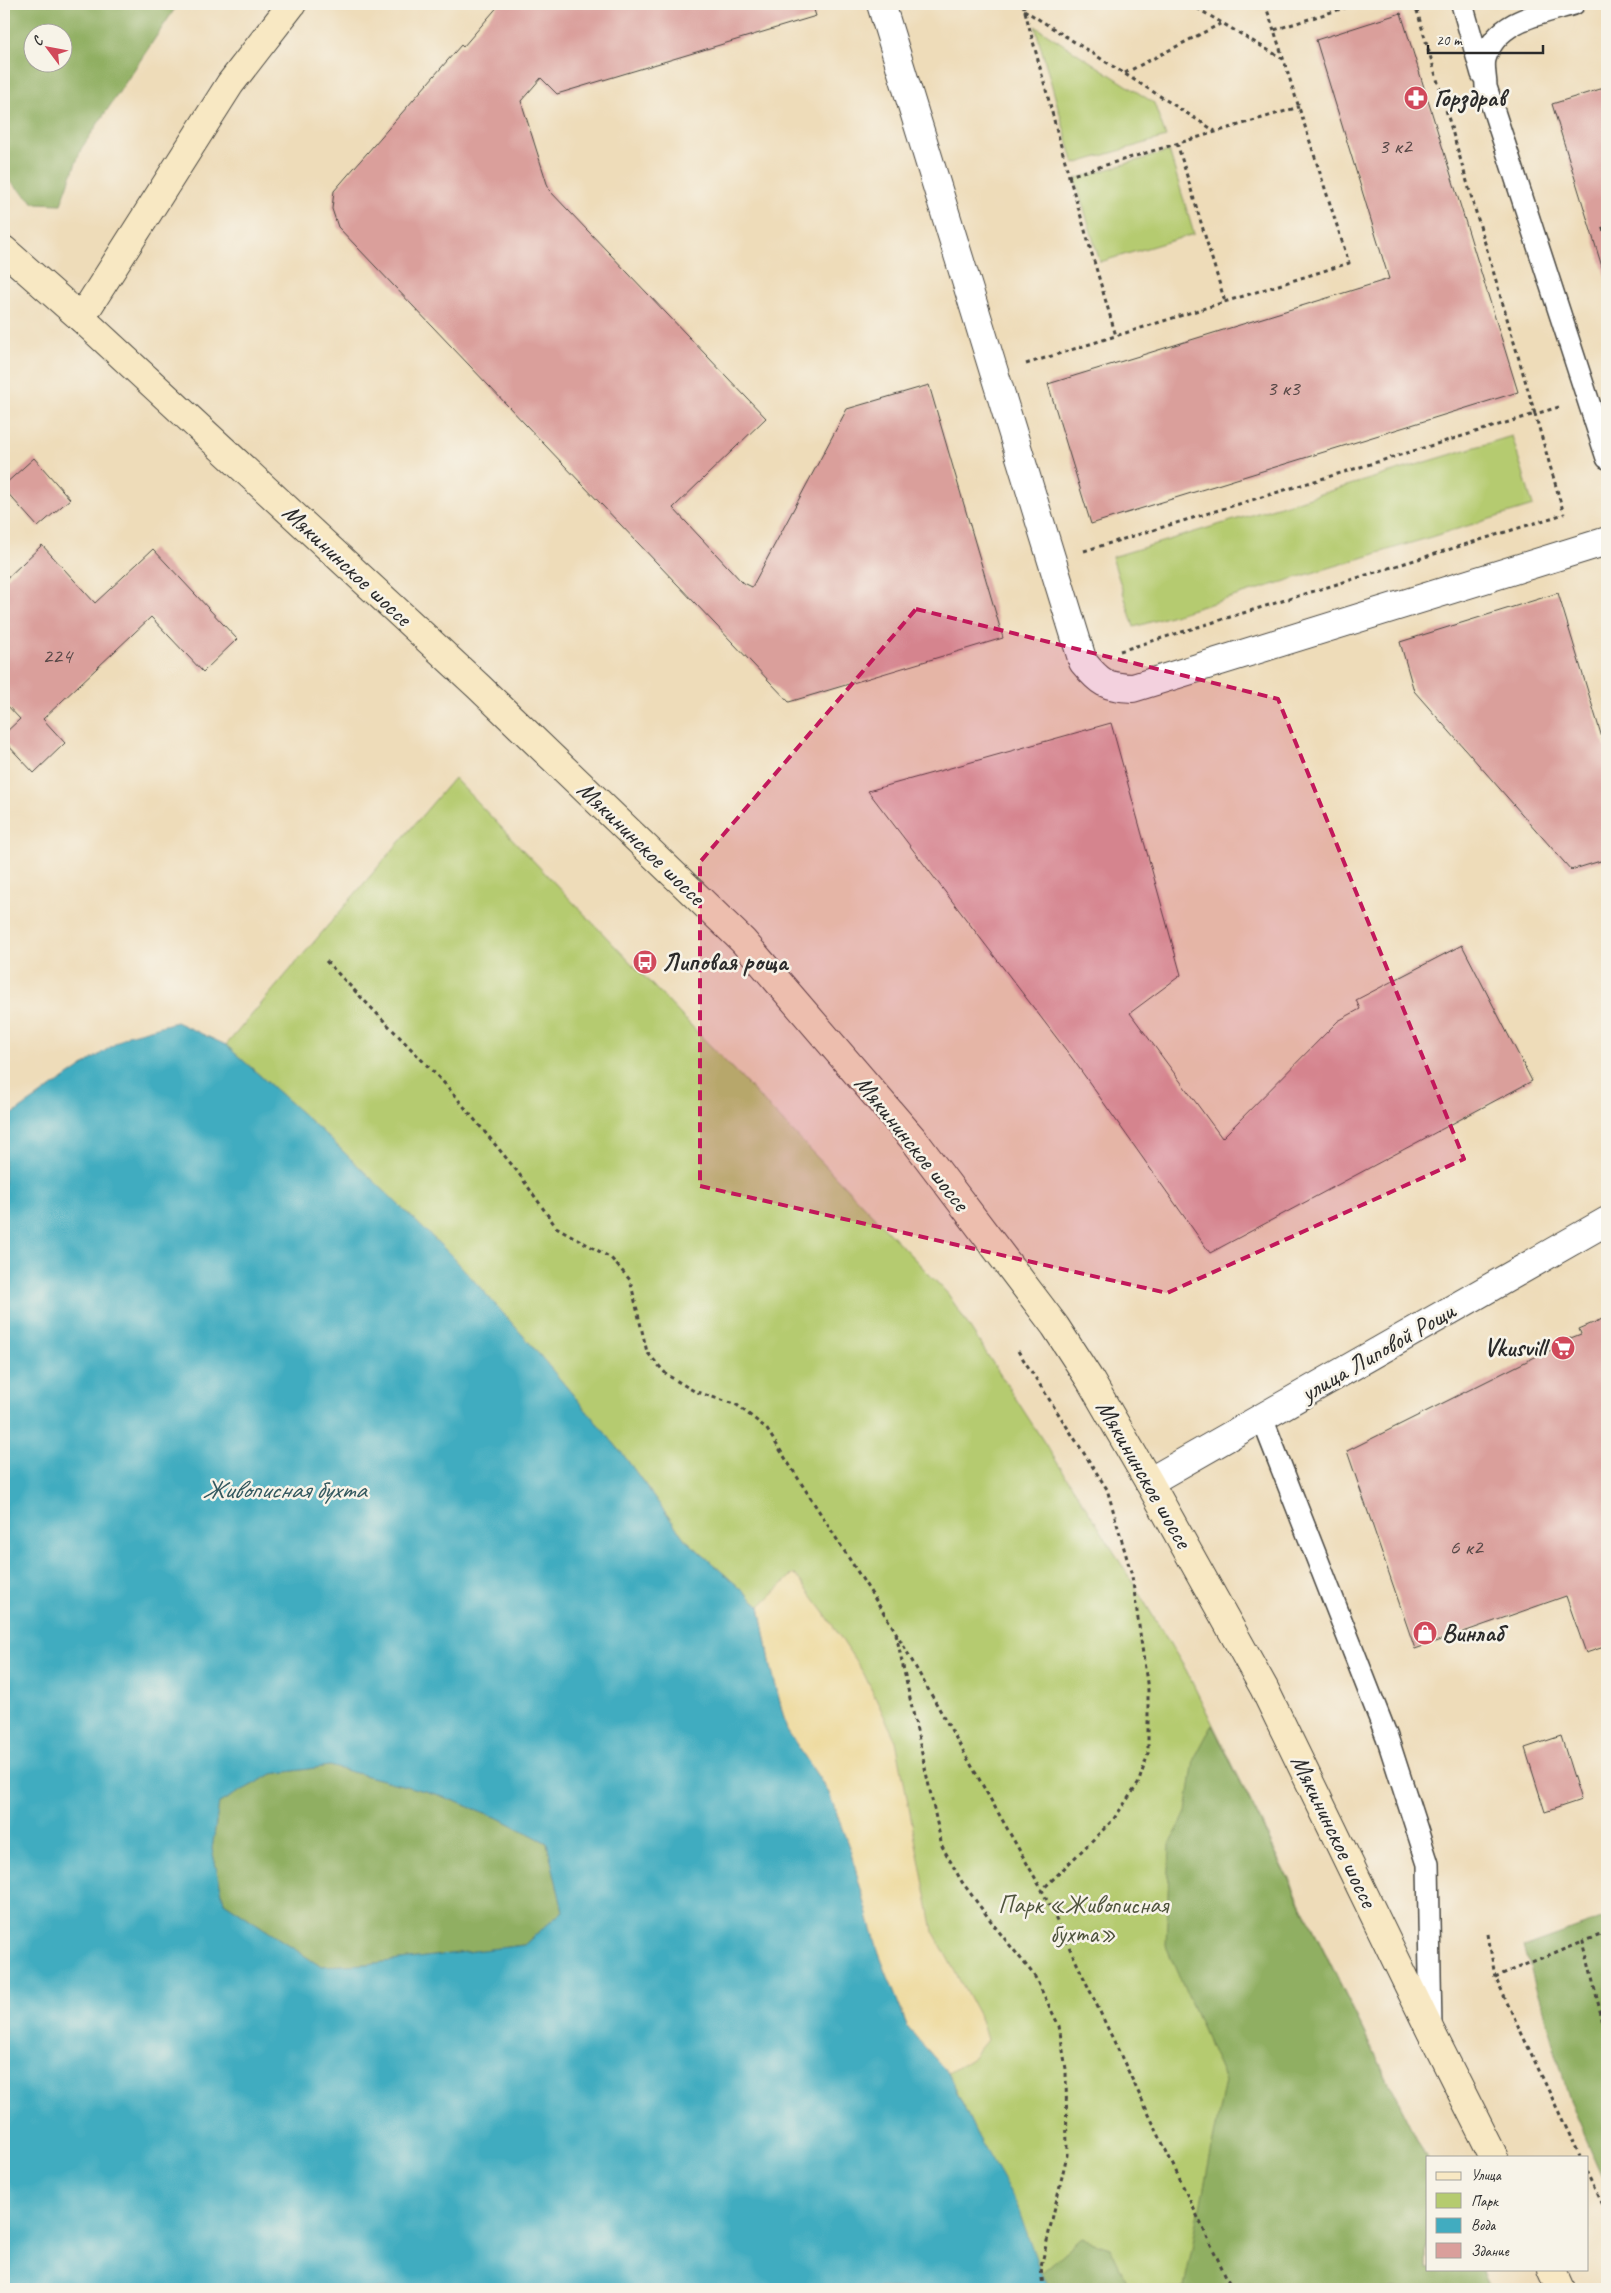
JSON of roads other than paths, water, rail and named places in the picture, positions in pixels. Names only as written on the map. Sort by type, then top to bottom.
[{"type":"street","points":[[81,318],[230,84],[292,4]]},
{"type":"street","points":[[881,4],[1083,662],[1095,678],[1113,688],[1133,688],[1607,541]]},
{"type":"street","name":"Мякининское шоссе","points":[[4,250],[81,318],[479,687],[743,941],[914,1140],[1054,1326],[1090,1380],[1264,1688],[1431,2032],[1493,2156]]},
{"type":"street","name":"улица Липовой Рощи","points":[[1148,1482],[1607,1221]]},
{"type":"street","points":[[1552,2270],[1561,2289]]},
{"type":"lane","points":[[1462,4],[1486,87],[1607,458]]},
{"type":"lane","points":[[1486,87],[1484,60],[1495,37],[1517,21],[1574,4]]},
{"type":"lane","points":[[1262,1418],[1387,1737],[1428,1864],[1431,2032]]},
{"type":"water","name":"Живописная бухта","points":[[176,1022],[226,1045],[326,1135],[451,1255],[527,1340],[622,1453],[684,1538],[760,1606],[771,1667],[787,1730],[829,1793],[850,1850],[879,1954],[908,2028],[948,2073],[976,2133],[1017,2205],[1041,2273],[1051,2289],[4,2289],[4,1120],[128,1035]],"holes":[[[329,1766],[436,1794],[501,1819],[547,1843],[563,1911],[524,1945],[368,1964],[320,1966],[224,1902],[212,1849],[219,1803],[272,1774]]]},
{"type":"place","name":"Горздрав","points":[[1416,98]]},
{"type":"place","name":"Липовая роща","points":[[645,962]]},
{"type":"place","name":"Vkusvill","points":[[1563,1348]]},
{"type":"place","name":"Винлаб","points":[[1425,1633]]},
{"type":"park label","name":"Парк «Живописная бухта»","points":[[1083,1920]]}]
